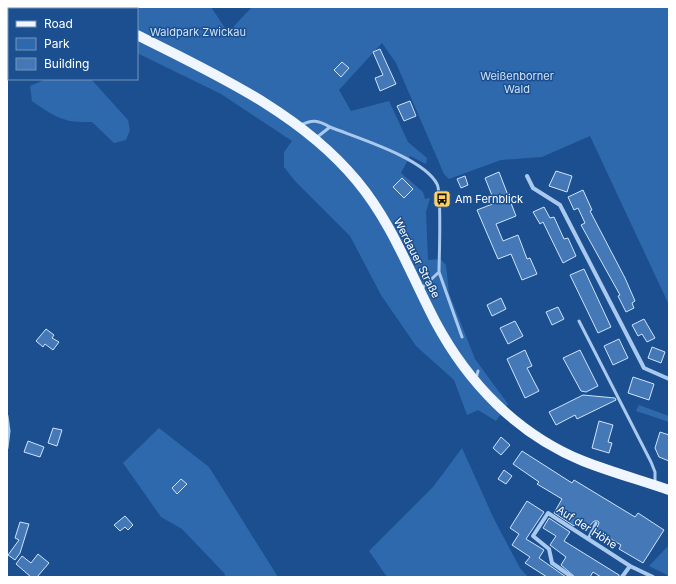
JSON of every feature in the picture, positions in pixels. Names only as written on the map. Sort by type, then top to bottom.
[{"type":"main road","name":"Werdauer Straße","points":[[138,36],[201,67],[242,90],[298,126],[338,159],[375,204],[394,236],[448,344],[475,382],[515,421],[556,448],[608,470],[669,490]]},
{"type":"street","points":[[527,176],[533,188],[560,205],[644,368],[669,379]]},
{"type":"street","name":"Auf der Höhe","points":[[572,577],[552,563],[549,549],[533,536],[548,513],[630,566],[653,577]]},
{"type":"street","points":[[622,577],[630,566]]},
{"type":"lane","points":[[298,126],[308,121],[317,120],[419,165],[437,184],[439,199],[438,272],[462,337]]},
{"type":"lane","points":[[314,139],[330,127]]},
{"type":"lane","points":[[420,290],[438,272]]},
{"type":"lane","points":[[579,321],[651,462],[655,472],[654,485]]},
{"type":"lane","points":[[475,382],[478,371]]},
{"type":"lane","points":[[7,416],[9,430],[7,448]]},
{"type":"lane","points":[[588,539],[596,523]]},
{"type":"green space","points":[[50,7],[211,7],[229,34],[235,25],[252,7],[669,7],[669,305],[590,136],[542,157],[501,160],[449,179],[444,174],[396,63],[382,43],[339,90],[351,111],[389,101],[408,142],[427,158],[426,164],[410,156],[401,173],[423,192],[425,199],[430,198],[426,212],[428,260],[440,259],[446,265],[449,293],[475,359],[508,404],[496,421],[478,410],[467,415],[454,380],[416,346],[381,295],[350,236],[295,181],[284,167],[284,152],[292,141],[221,94],[138,53],[138,8]]},
{"type":"green space","points":[[45,80],[92,80],[128,120],[130,130],[126,140],[114,143],[92,122],[66,120],[53,115],[32,101],[30,86]]},
{"type":"green space","points":[[639,405],[669,416],[669,422],[636,411]]},
{"type":"green space","points":[[159,428],[209,467],[278,577],[224,577],[225,574],[182,529],[161,517],[123,463]]},
{"type":"green space","points":[[462,448],[494,519],[520,568],[528,577],[387,577],[369,551],[433,487]]},
{"type":"green space","points":[[669,545],[669,576],[649,566]]},
{"type":"building","points":[[380,49],[396,84],[380,91],[375,78],[383,75],[373,52]]},
{"type":"building","points":[[342,62],[349,68],[341,77],[334,70]]},
{"type":"building","points":[[410,101],[416,116],[404,121],[397,106]]},
{"type":"building","points":[[556,171],[572,176],[567,192],[549,186]]},
{"type":"building","points":[[499,172],[516,216],[496,224],[503,241],[518,235],[527,259],[530,258],[537,274],[522,280],[511,254],[498,259],[477,210],[495,203],[485,178]]},
{"type":"building","points":[[465,176],[468,185],[461,188],[457,179]]},
{"type":"building","points":[[402,178],[413,189],[404,198],[393,187]]},
{"type":"building","points":[[583,190],[592,210],[590,211],[625,278],[635,301],[632,303],[634,308],[626,312],[618,296],[620,295],[581,225],[585,223],[578,208],[574,210],[568,197]]},
{"type":"building","points":[[544,207],[550,218],[554,217],[564,239],[568,238],[576,256],[563,263],[543,222],[540,224],[533,212]]},
{"type":"building","points":[[584,269],[611,327],[598,333],[570,275]]},
{"type":"building","points":[[501,298],[506,309],[492,316],[487,305]]},
{"type":"building","points":[[558,307],[564,319],[552,325],[546,312]]},
{"type":"building","points":[[644,319],[655,338],[647,342],[642,334],[638,336],[632,325]]},
{"type":"building","points":[[515,321],[523,336],[508,344],[500,328]]},
{"type":"building","points":[[46,329],[54,335],[52,338],[59,342],[53,350],[45,344],[43,347],[36,341]]},
{"type":"building","points":[[619,339],[628,358],[613,365],[604,346]]},
{"type":"building","points":[[652,347],[665,352],[661,363],[648,358]]},
{"type":"building","points":[[525,350],[532,366],[527,368],[539,391],[525,398],[507,359]]},
{"type":"building","points":[[580,350],[598,386],[586,392],[581,391],[563,358]]},
{"type":"building","points":[[633,377],[654,384],[649,400],[628,393]]},
{"type":"building","points":[[583,395],[615,398],[616,400],[577,419],[575,415],[556,425],[549,412]]},
{"type":"building","points":[[599,421],[613,425],[608,442],[612,443],[609,453],[592,448]]},
{"type":"building","points":[[53,428],[62,430],[57,446],[48,443]]},
{"type":"building","points":[[660,432],[669,435],[669,461],[659,457],[655,448]]},
{"type":"building","points":[[501,437],[510,445],[501,455],[493,448]]},
{"type":"building","points":[[28,441],[44,447],[40,457],[24,452]]},
{"type":"building","points":[[522,451],[572,483],[574,480],[635,517],[638,513],[664,530],[643,563],[619,549],[621,545],[596,530],[599,523],[598,521],[594,521],[588,528],[577,521],[574,526],[554,513],[562,499],[537,484],[539,482],[513,464]]},
{"type":"building","points":[[504,470],[512,476],[506,484],[498,479]]},
{"type":"building","points":[[181,479],[187,484],[177,494],[172,488]]},
{"type":"building","points":[[527,501],[544,512],[526,539],[544,550],[539,558],[566,577],[547,577],[525,563],[530,557],[512,545],[519,534],[510,528]]},
{"type":"building","points":[[125,516],[133,525],[128,530],[125,527],[120,531],[114,525]]},
{"type":"building","points":[[549,518],[570,532],[564,541],[619,575],[619,577],[601,577],[593,572],[590,577],[575,577],[561,565],[566,557],[550,545],[556,536],[543,528]]},
{"type":"building","points":[[20,522],[29,524],[20,553],[15,560],[8,555],[19,540],[15,538]]},
{"type":"building","points":[[38,554],[49,563],[37,577],[31,577],[16,564],[22,556],[31,563]]},
{"type":"place","name":"Am Fernblick","points":[[442,199]]},
{"type":"park label","name":"Waldpark Zwickau","points":[[198,32]]},
{"type":"park label","name":"Weißenborner Wald","points":[[517,82]]}]
